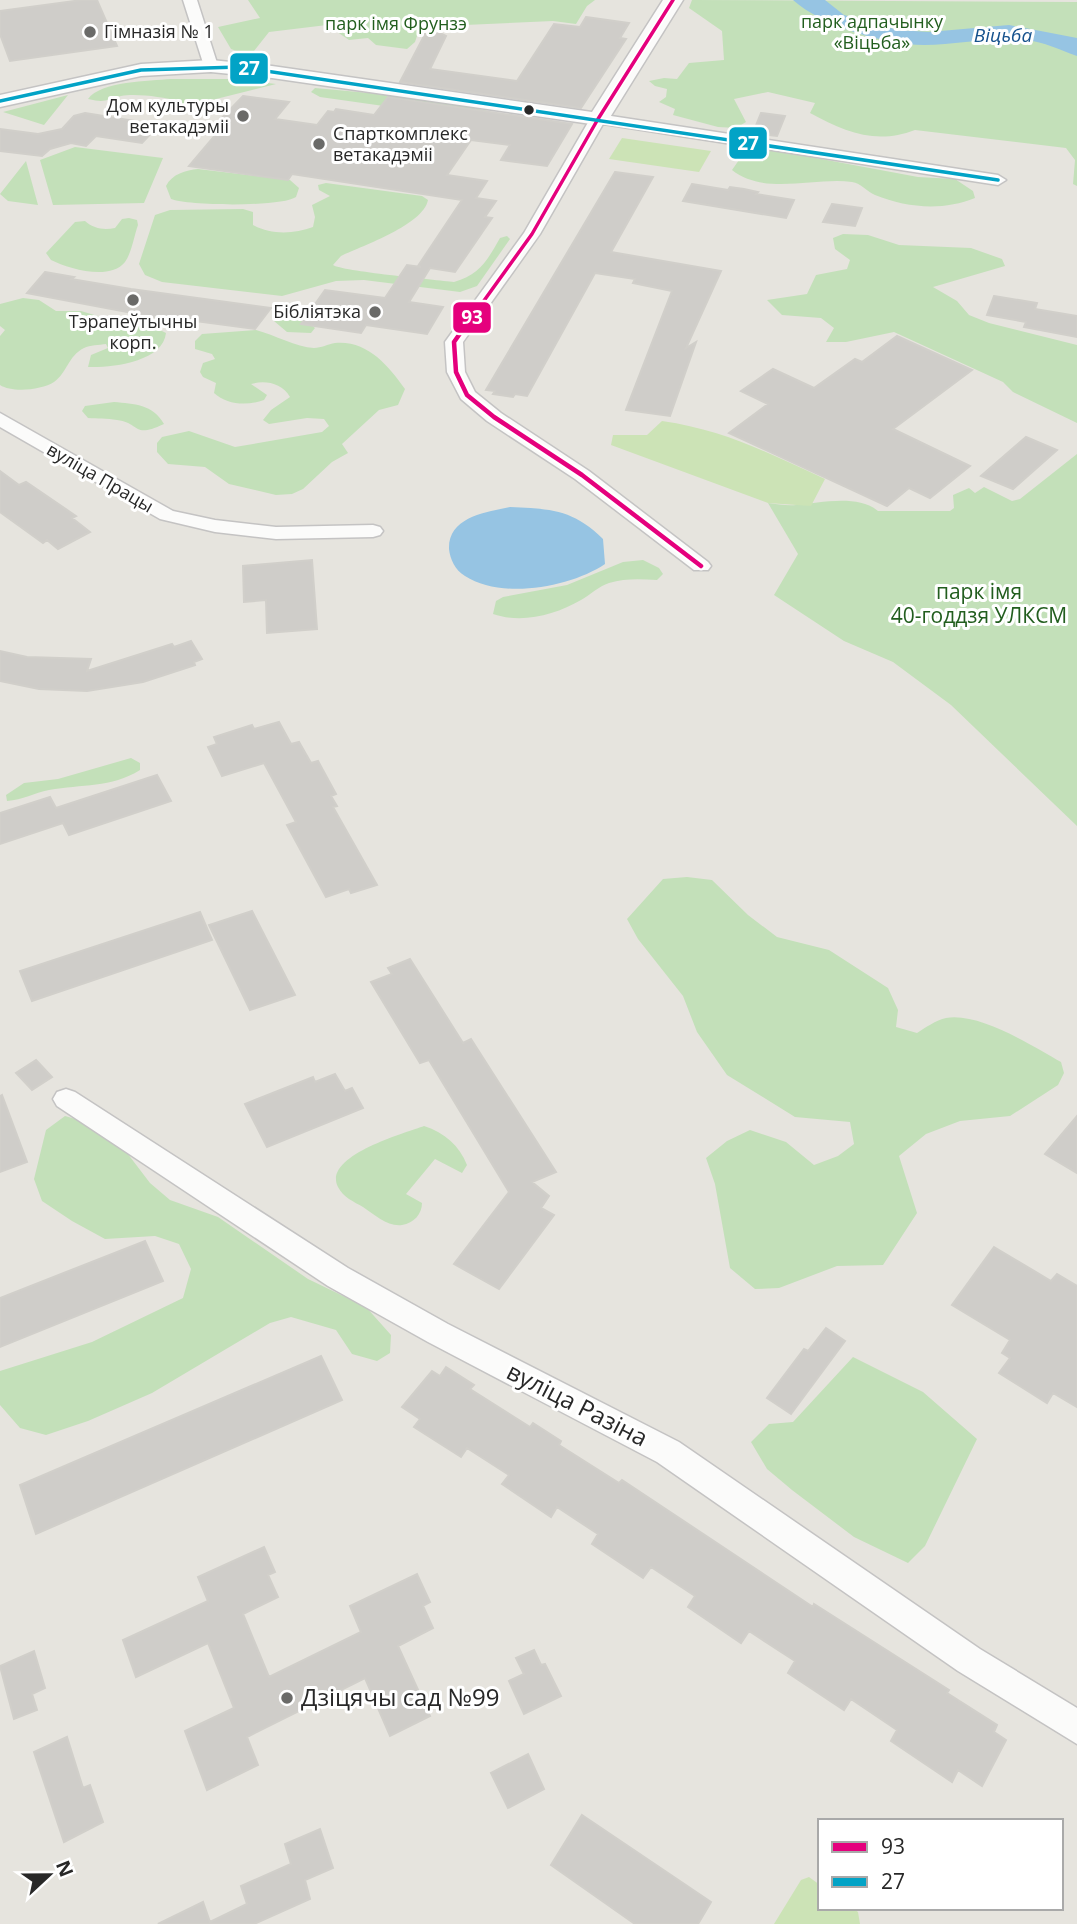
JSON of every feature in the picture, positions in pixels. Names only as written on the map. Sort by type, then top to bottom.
[{"type":"street","points":[[190,0],[211,66]]},
{"type":"street","points":[[673,0],[597,119],[532,234],[454,342],[456,372],[467,395],[494,417],[582,475],[701,566]]},
{"type":"street","points":[[0,101],[132,72],[211,66],[250,68],[999,180]]},
{"type":"street","name":"вуліца Працы","points":[[0,419],[167,515],[215,526],[276,533],[373,531]]},
{"type":"street","name":"вуліца Разіна","points":[[66,1099],[338,1278],[668,1452],[969,1660],[1077,1727]]},
{"type":"green space","name":"парк імя Фрунзэ","points":[[248,0],[595,0],[587,6],[576,24],[553,21],[420,27],[415,42],[407,49],[376,45],[368,38],[349,40],[327,25],[269,32],[250,56],[231,49],[218,27],[260,18]]},
{"type":"green space","name":"парк адпачынку «Віцьба»","points":[[692,0],[1077,2],[1077,186],[1073,184],[1075,160],[1066,148],[915,130],[887,136],[861,134],[848,131],[810,113],[815,103],[768,92],[734,99],[746,122],[736,128],[718,127],[673,115],[675,109],[659,102],[666,97],[667,89],[655,86],[649,81],[677,79],[689,63],[724,60],[722,31],[689,8]]},
{"type":"green space","points":[[171,79],[236,79],[276,84],[204,102],[185,114],[166,112],[178,101],[158,97],[134,95],[102,101],[88,99],[94,93],[114,85]]},
{"type":"green space","points":[[315,88],[434,99],[487,111],[486,114],[405,109],[320,97],[311,92]]},
{"type":"green space","points":[[68,95],[44,125],[3,112]]},
{"type":"green space","points":[[622,138],[711,151],[699,172],[609,159]]},
{"type":"green space","points":[[75,147],[163,158],[144,203],[53,205],[40,160]]},
{"type":"green space","points":[[773,150],[918,177],[955,179],[973,191],[975,198],[950,205],[912,205],[875,195],[852,182],[774,184],[745,178],[732,170],[739,160]]},
{"type":"green space","points":[[26,161],[38,205],[8,201],[0,194]]},
{"type":"green space","points":[[198,169],[290,180],[299,188],[296,197],[273,203],[215,204],[171,199],[166,186],[172,178],[180,173]]},
{"type":"green space","points":[[326,183],[422,196],[428,200],[416,218],[341,256],[333,265],[454,282],[477,271],[500,238],[507,236],[510,239],[477,286],[460,292],[364,280],[336,281],[282,296],[162,282],[145,275],[139,264],[155,215],[170,210],[243,209],[253,212],[253,225],[260,228],[275,232],[298,231],[313,227],[315,217],[312,205],[330,196],[319,190],[318,185]]},
{"type":"green space","points":[[122,219],[137,220],[138,225],[127,258],[118,268],[100,272],[78,270],[51,260],[46,253],[75,222],[85,221],[96,227],[111,229]]},
{"type":"green space","points":[[843,234],[868,235],[899,245],[971,248],[1002,259],[1005,266],[933,287],[957,301],[969,315],[989,323],[1077,345],[1077,423],[1013,392],[1003,382],[894,332],[846,342],[826,342],[834,328],[821,318],[782,315],[767,300],[807,294],[816,275],[847,269],[850,260],[835,249],[833,238]]},
{"type":"green space","points":[[23,298],[39,300],[56,311],[81,311],[166,333],[163,343],[156,351],[135,361],[88,367],[91,355],[108,348],[106,344],[92,346],[79,351],[62,374],[49,385],[27,390],[12,389],[0,385],[0,336],[5,330],[0,326],[0,304]]},
{"type":"green space","points":[[297,305],[303,309],[303,318],[315,328],[311,333],[287,332],[274,321],[276,311],[280,307]]},
{"type":"green space","points":[[256,330],[307,347],[317,348],[335,343],[357,346],[384,363],[405,389],[398,405],[379,410],[342,444],[348,453],[332,462],[303,489],[292,494],[276,495],[229,484],[205,467],[168,464],[157,452],[157,443],[162,437],[189,431],[235,447],[322,432],[329,426],[324,419],[307,418],[269,424],[263,420],[271,410],[290,397],[282,388],[273,384],[251,384],[267,395],[264,400],[251,403],[231,402],[214,393],[216,383],[203,377],[200,372],[203,363],[215,359],[212,354],[195,349],[195,341],[202,334]]},
{"type":"green space","points":[[114,402],[149,409],[160,417],[164,424],[141,430],[125,422],[88,418],[82,411],[85,406]]},
{"type":"green space","points":[[662,421],[726,436],[825,479],[811,506],[768,503],[611,445],[613,435],[647,435]]},
{"type":"green space","name":"парк імя 40-годдзя УЛКСМ","points":[[1077,454],[1077,826],[951,705],[893,662],[844,641],[774,595],[798,554],[768,503],[793,505],[849,501],[870,506],[878,511],[950,511],[954,508],[953,495],[969,488],[975,493],[984,487],[1012,501],[1020,499]]},
{"type":"green space","points":[[643,560],[659,568],[663,574],[657,580],[639,579],[609,583],[571,605],[549,614],[515,618],[493,614],[496,601],[503,597],[567,585],[623,562]]},
{"type":"green space","points":[[131,758],[140,763],[140,770],[118,780],[49,790],[7,801],[6,795],[24,783],[58,779]]},
{"type":"green space","points":[[687,877],[712,880],[748,915],[777,937],[829,950],[888,988],[898,1010],[896,1027],[917,1033],[946,1018],[974,1020],[1005,1032],[1061,1062],[1064,1073],[1058,1085],[1010,1116],[960,1121],[926,1134],[899,1156],[917,1213],[883,1265],[837,1266],[779,1288],[755,1289],[730,1268],[715,1184],[706,1158],[727,1141],[750,1130],[786,1142],[814,1165],[838,1156],[854,1144],[850,1122],[795,1117],[727,1075],[697,1032],[683,996],[638,939],[627,919],[663,879]]},
{"type":"green space","points":[[65,1116],[86,1122],[121,1145],[150,1183],[170,1200],[218,1217],[308,1279],[366,1307],[391,1335],[390,1353],[377,1361],[352,1354],[336,1330],[291,1317],[270,1323],[152,1393],[88,1421],[46,1435],[20,1428],[0,1405],[0,1371],[92,1342],[183,1298],[191,1269],[179,1244],[155,1236],[105,1239],[42,1201],[34,1179],[46,1130]]},
{"type":"green space","points":[[424,1126],[450,1141],[460,1151],[467,1165],[462,1173],[435,1159],[406,1194],[422,1203],[421,1211],[414,1220],[402,1225],[387,1222],[340,1191],[336,1176],[342,1165],[353,1156],[384,1140]]},
{"type":"green space","points":[[853,1357],[923,1392],[977,1439],[925,1546],[908,1563],[854,1537],[792,1490],[767,1469],[751,1442],[769,1424],[793,1422]]},
{"type":"green space","points":[[809,1877],[818,1884],[818,1910],[856,1910],[860,1924],[774,1924],[801,1880]]},
{"type":"water","name":"Віцьба","points":[[793,0],[825,0],[844,15],[898,30],[929,32],[1009,25],[1077,38],[1077,56],[1046,44],[1026,40],[1001,39],[924,45],[891,42],[837,26]]},
{"type":"water","points":[[510,507],[560,512],[581,522],[603,539],[605,564],[574,579],[536,588],[498,587],[480,583],[461,574],[449,549],[450,538],[455,530],[470,518]]},
{"type":"building","points":[[97,0],[117,46],[10,61],[0,34],[0,11]]},
{"type":"building","points":[[586,17],[629,23],[620,38],[626,39],[581,108],[400,82],[425,34],[436,35],[438,32],[446,36],[430,69],[517,81],[554,24],[580,27]]},
{"type":"building","points":[[243,96],[289,102],[275,119],[317,125],[328,111],[334,112],[336,109],[374,115],[388,97],[572,124],[547,166],[501,160],[510,145],[471,140],[447,175],[487,181],[476,198],[496,201],[485,217],[492,218],[455,272],[430,268],[409,302],[443,307],[427,334],[366,325],[361,333],[301,324],[325,290],[385,298],[407,265],[421,267],[418,266],[462,200],[292,174],[288,180],[189,166],[223,126],[215,125]]},
{"type":"building","points":[[85,113],[159,125],[142,143],[96,136],[86,146],[71,143],[50,149],[42,156],[0,151],[0,129],[38,134],[62,129],[74,116]]},
{"type":"building","points":[[761,113],[785,116],[777,136],[753,133]]},
{"type":"building","points":[[615,172],[653,177],[611,252],[721,271],[686,348],[696,342],[670,416],[626,410],[672,291],[633,283],[635,279],[595,273],[527,396],[493,394],[495,391],[486,390]]},
{"type":"building","points":[[692,184],[728,190],[730,187],[744,189],[758,192],[756,194],[794,200],[786,218],[683,201]]},
{"type":"building","points":[[832,204],[862,208],[855,226],[823,222]]},
{"type":"building","name":"Тэрапеўтычны корп.","points":[[45,272],[131,289],[271,308],[255,329],[188,320],[185,323],[27,293]]},
{"type":"building","points":[[994,296],[1037,303],[1035,309],[1077,316],[1077,337],[1024,327],[1026,322],[987,315]]},
{"type":"building","points":[[897,336],[972,370],[893,429],[970,466],[930,498],[909,488],[887,506],[729,433],[768,404],[741,391],[773,369],[814,388],[855,359],[862,362]]},
{"type":"building","points":[[1026,437],[1057,450],[1013,489],[981,476]]},
{"type":"building","points":[[0,471],[19,485],[26,482],[76,516],[72,518],[90,532],[58,549],[47,540],[43,543],[0,512]]},
{"type":"building","points":[[312,560],[317,629],[267,633],[266,600],[244,602],[243,566]]},
{"type":"building","points":[[191,641],[202,659],[194,662],[195,665],[143,682],[87,691],[39,689],[0,681],[0,651],[27,657],[91,659],[87,671],[172,644],[174,647]]},
{"type":"building","points":[[279,722],[291,744],[299,742],[311,763],[318,761],[336,794],[331,796],[337,806],[333,807],[377,885],[351,893],[349,889],[326,897],[287,825],[296,822],[264,763],[222,776],[208,747],[217,744],[214,737],[252,725],[254,729]]},
{"type":"building","points":[[157,775],[171,801],[69,835],[63,823],[0,844],[0,813],[50,797],[56,808]]},
{"type":"building","points":[[252,911],[295,995],[250,1010],[209,925]]},
{"type":"building","points":[[200,912],[212,940],[32,1001],[20,971]]},
{"type":"building","points":[[410,959],[463,1043],[471,1039],[556,1172],[532,1182],[549,1196],[541,1208],[554,1215],[499,1289],[454,1264],[509,1192],[429,1060],[420,1063],[371,982],[392,974],[388,968]]},
{"type":"building","points":[[36,1060],[52,1077],[32,1090],[16,1073]]},
{"type":"building","points":[[335,1074],[345,1091],[352,1088],[363,1108],[267,1147],[245,1104],[313,1077],[315,1082]]},
{"type":"building","points":[[2,1095],[27,1162],[0,1172],[0,1096]]},
{"type":"building","points":[[1077,1116],[1077,1173],[1045,1154]]},
{"type":"building","points":[[145,1241],[163,1281],[0,1347],[0,1298]]},
{"type":"building","points":[[994,1247],[1051,1281],[1057,1274],[1077,1286],[1077,1407],[1053,1393],[1047,1403],[999,1373],[1010,1358],[1002,1353],[1010,1340],[952,1305]]},
{"type":"building","points":[[826,1328],[845,1341],[791,1414],[767,1398],[804,1349],[808,1351]]},
{"type":"building","points":[[321,1356],[342,1400],[36,1534],[20,1485]]},
{"type":"building","points":[[446,1367],[474,1385],[470,1389],[530,1427],[533,1423],[561,1441],[559,1445],[619,1483],[622,1480],[813,1607],[814,1604],[949,1690],[947,1693],[997,1725],[994,1732],[1006,1740],[982,1786],[958,1770],[952,1782],[891,1741],[897,1730],[851,1699],[844,1710],[788,1673],[795,1661],[749,1631],[741,1643],[688,1607],[695,1596],[651,1567],[643,1578],[592,1544],[598,1534],[557,1507],[551,1517],[502,1484],[509,1475],[467,1448],[461,1457],[414,1427],[420,1419],[402,1407],[432,1371],[440,1376]]},
{"type":"building","points":[[264,1547],[275,1572],[268,1575],[278,1597],[243,1614],[269,1677],[361,1632],[350,1606],[417,1574],[430,1602],[423,1606],[433,1628],[398,1646],[430,1716],[390,1736],[365,1678],[247,1737],[258,1765],[207,1790],[185,1731],[234,1708],[208,1643],[136,1677],[123,1640],[208,1601],[198,1577]]},
{"type":"building","points":[[534,1650],[541,1665],[545,1664],[561,1696],[524,1714],[509,1681],[524,1674],[516,1658]]},
{"type":"building","points":[[34,1651],[45,1688],[32,1694],[37,1710],[14,1719],[0,1666]]},
{"type":"building","points":[[67,1737],[83,1788],[90,1785],[103,1822],[64,1842],[34,1752]]},
{"type":"building","points":[[528,1754],[544,1789],[508,1808],[491,1773]]},
{"type":"building","points":[[582,1815],[711,1902],[698,1924],[635,1924],[551,1865]]},
{"type":"building","points":[[320,1829],[333,1868],[305,1880],[310,1899],[254,1924],[158,1924],[203,1902],[210,1922],[247,1904],[241,1886],[291,1864],[285,1844]]},
{"type":"transit line","name":"93","points":[[673,0],[598,119],[532,234],[454,342],[456,372],[467,395],[494,417],[582,475],[701,566]]},
{"type":"transit line","name":"27","points":[[0,101],[141,70],[239,67],[998,180]]},
{"type":"place","name":"Гімназія № 1","points":[[90,32]]},
{"type":"place","name":"Дом культуры ветакадэміі","points":[[243,116]]},
{"type":"place","name":"Спарткомплекс ветакадэміі","points":[[319,144]]},
{"type":"place","name":"Тэрапеўтычны корп.","points":[[133,300]]},
{"type":"place","name":"Бібліятэка","points":[[375,312]]},
{"type":"place","name":"Дзіцячы сад №99","points":[[287,1698]]}]
